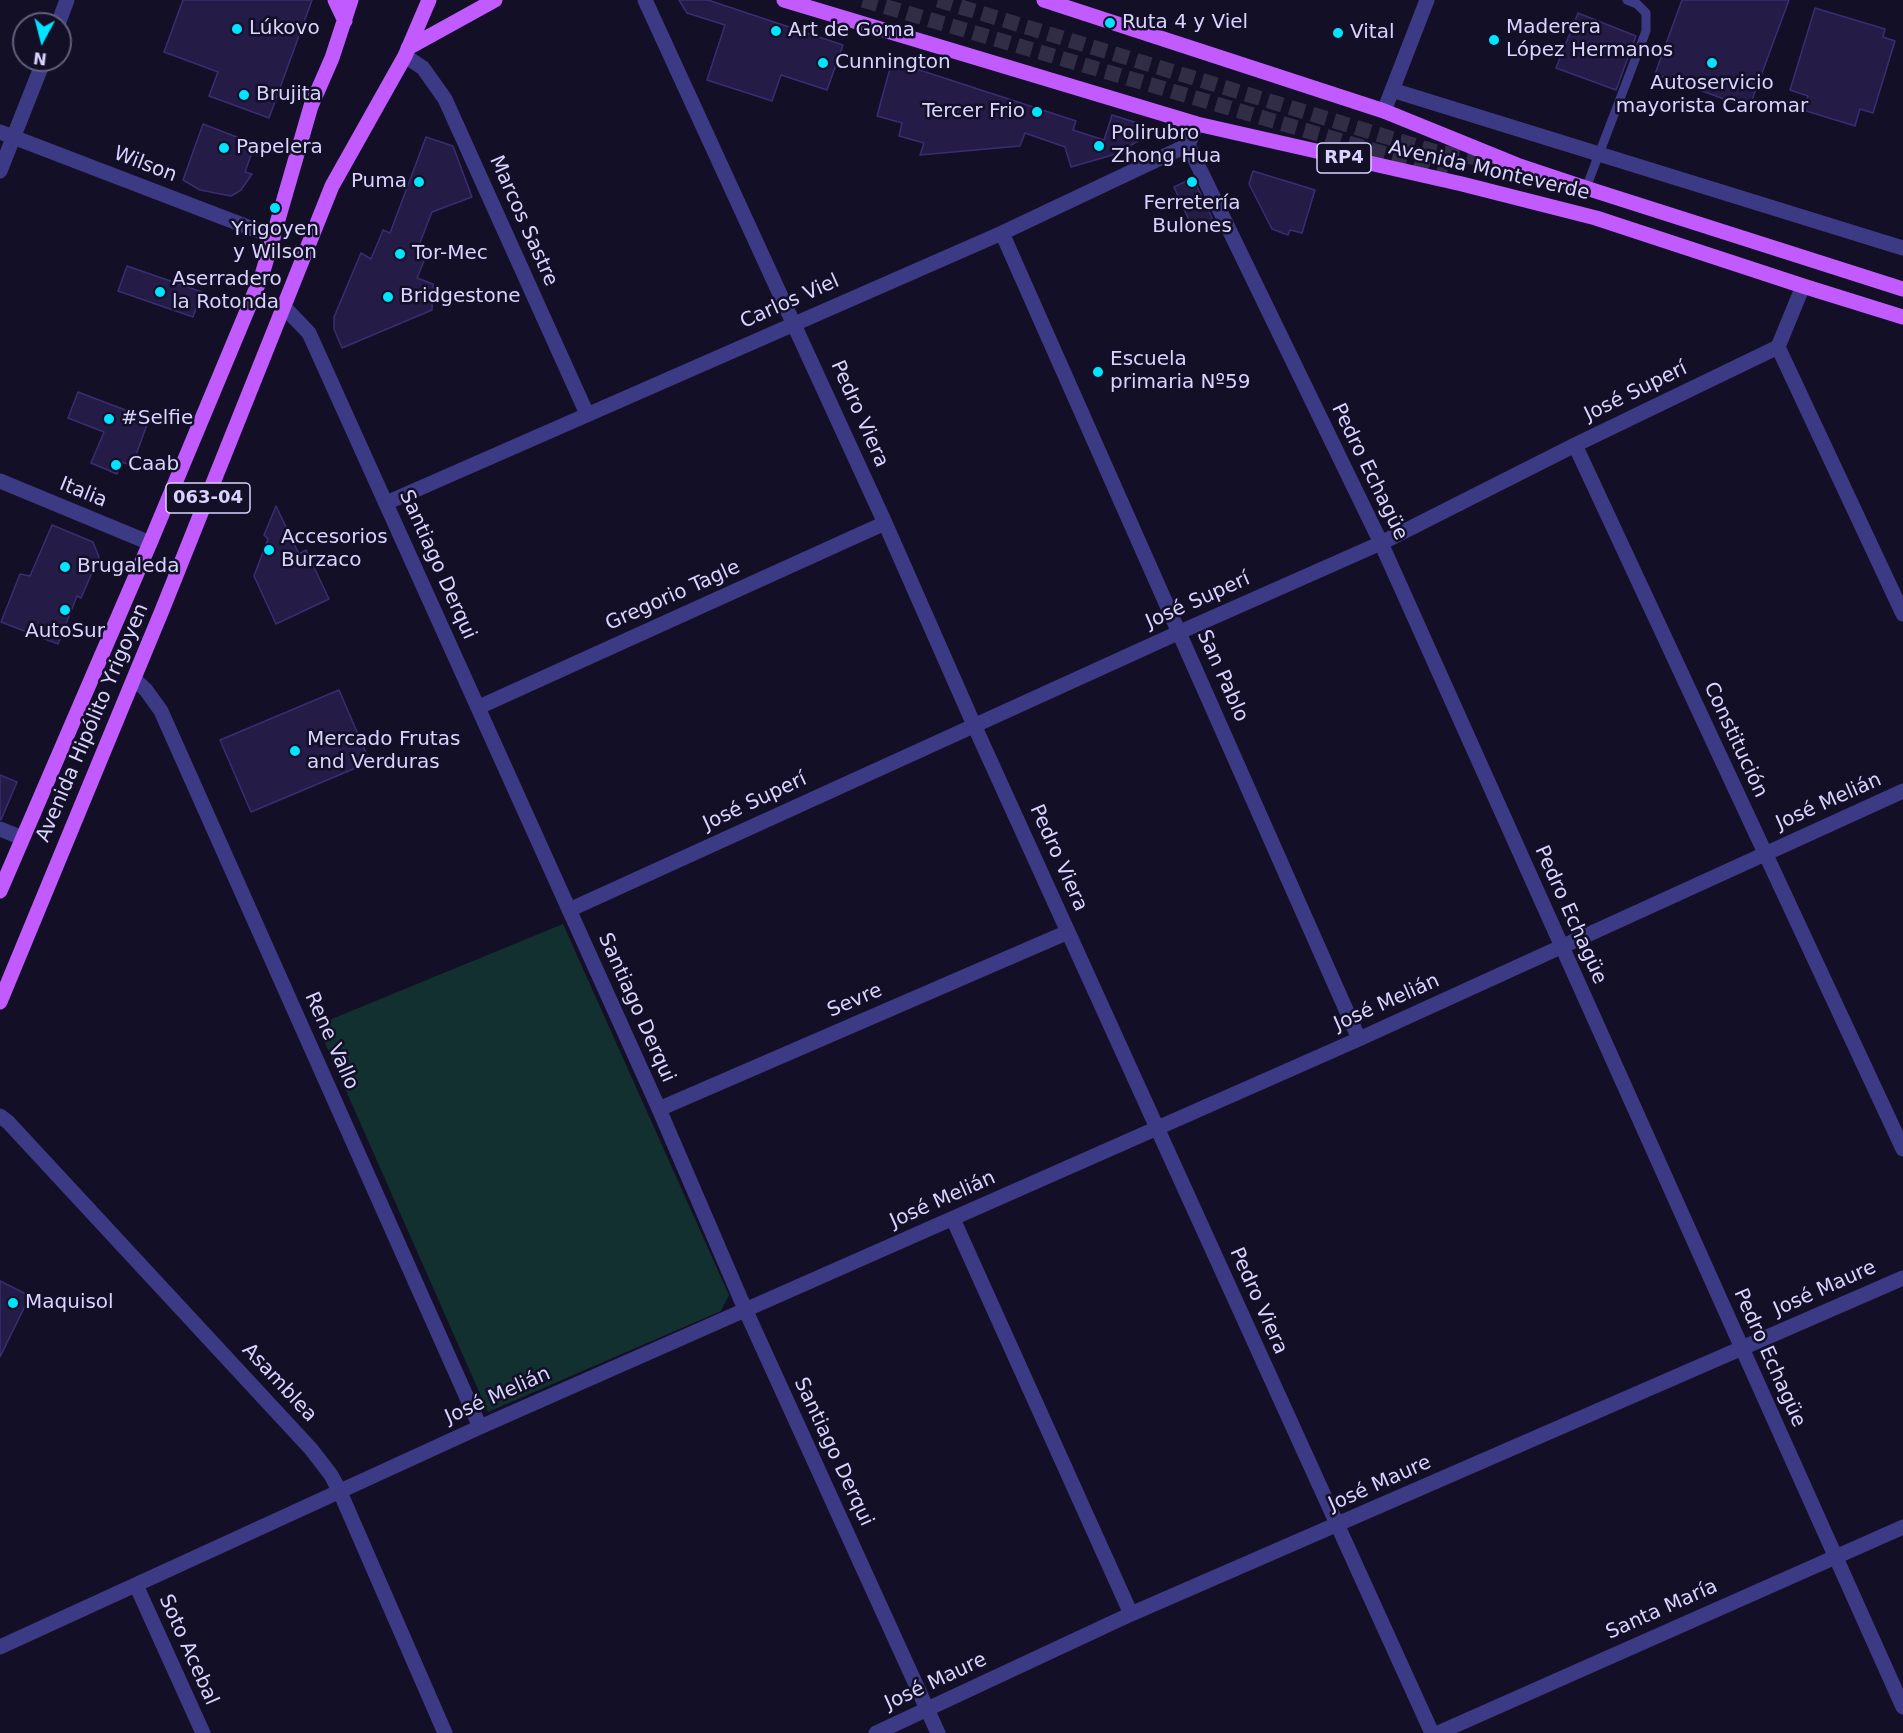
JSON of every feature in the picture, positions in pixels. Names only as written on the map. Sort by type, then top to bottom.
[{"type":"main road","points":[[335,0],[345,21]]},
{"type":"main road","name":"Avenida Hipólito Yrigoyen","points":[[0,891],[150,543],[262,275],[311,106],[345,21],[351,0]]},
{"type":"main road","name":"Avenida Hipólito Yrigoyen","points":[[0,1002],[134,679],[333,186],[406,52],[429,0]]},
{"type":"main road","points":[[406,52],[495,0]]},
{"type":"main road","name":"Avenida Monteverde","points":[[784,0],[1197,124],[1462,184],[1596,218],[1803,286],[1903,316]]},
{"type":"main road","name":"Avenida Monteverde","points":[[1044,0],[1384,111],[1517,165],[1903,289]]},
{"type":"street","name":"Pedro Viera","points":[[645,0],[885,523],[974,725],[1431,1733]]},
{"type":"street","points":[[1384,111],[1428,0]]},
{"type":"street","name":"Marcos Sastre","points":[[406,52],[423,68],[445,99],[587,414]]},
{"type":"street","points":[[0,171],[7,134],[38,72]]},
{"type":"street","points":[[1392,90],[1903,248]]},
{"type":"street","points":[[1188,145],[1197,124]]},
{"type":"street","name":"Wilson","points":[[7,134],[274,237]]},
{"type":"street","name":"Carlos Viel","points":[[386,503],[1002,233],[1188,145]]},
{"type":"street","name":"Pedro Echagüe","points":[[1188,145],[1381,543],[1903,1707]]},
{"type":"street","name":"San Pablo","points":[[1002,233],[1359,1038]]},
{"type":"street","points":[[1803,286],[1778,347],[1903,614]]},
{"type":"street","name":"Santiago Derqui","points":[[285,308],[309,333],[659,1109],[745,1310],[938,1733]]},
{"type":"street","name":"José Superí","points":[[569,910],[1381,543],[1575,445],[1778,347]]},
{"type":"street","name":"Constitución","points":[[1575,445],[1903,1149]]},
{"type":"street","name":"Italia","points":[[0,481],[150,543]]},
{"type":"street","name":"Gregorio Tagle","points":[[479,707],[885,523]]},
{"type":"street","name":"Rene Vallo","points":[[134,679],[147,690],[161,711],[480,1427]]},
{"type":"street","name":"José Melián","points":[[0,1647],[480,1427],[1359,1038],[1903,791]]},
{"type":"street","points":[[0,830],[22,838]]},
{"type":"street","name":"Sevre","points":[[659,1109],[1068,932]]},
{"type":"street","name":"Asamblea","points":[[0,1116],[311,1449],[331,1475],[445,1733]]},
{"type":"street","points":[[953,1219],[1131,1614]]},
{"type":"street","name":"José Maure","points":[[876,1733],[1131,1614],[1903,1278]]},
{"type":"street","name":"Santa María","points":[[1438,1733],[1903,1527]]},
{"type":"street","name":"Soto Acebal","points":[[136,1585],[203,1733]]},
{"type":"lane","points":[[1586,188],[1646,31],[1646,13],[1637,4],[1627,0]]},
{"type":"green space","points":[[563,924],[729,1295],[721,1311],[488,1412],[317,1025]]},
{"type":"building","name":"Lúkovo","points":[[183,0],[312,0],[269,118],[209,96],[218,72],[164,52]]},
{"type":"building","points":[[679,0],[708,0],[843,45],[827,90],[781,75],[772,101],[707,80],[725,25],[687,13]]},
{"type":"building","name":"Autoservicio mayorista Caromar","points":[[1682,0],[1789,0],[1749,108],[1655,74]]},
{"type":"building","points":[[1815,8],[1885,29],[1883,37],[1895,41],[1873,113],[1860,109],[1855,126],[1803,110],[1808,96],[1790,90]]},
{"type":"building","points":[[1578,13],[1636,36],[1616,90],[1556,68]]},
{"type":"building","points":[[892,61],[1076,121],[1073,130],[1104,140],[1112,115],[1144,125],[1138,141],[1116,154],[1071,167],[1065,147],[1025,133],[1020,146],[920,155],[924,143],[899,136],[902,123],[877,116]]},
{"type":"building","points":[[203,124],[255,144],[245,172],[252,174],[241,190],[231,196],[200,190],[183,180]]},
{"type":"building","points":[[426,137],[453,146],[472,197],[432,212],[419,245],[429,249],[417,278],[433,284],[432,310],[342,348],[334,329],[334,317],[361,253],[371,259],[383,230],[390,233]]},
{"type":"building","points":[[1253,171],[1315,190],[1302,233],[1290,230],[1288,235],[1272,229],[1249,184]]},
{"type":"building","points":[[1191,179],[1194,180],[1213,220],[1193,229],[1174,187]]},
{"type":"building","name":"Aserradero la Rotonda","points":[[127,266],[202,292],[193,317],[118,291]]},
{"type":"building","name":"#Selfie","points":[[78,392],[149,419],[132,466],[122,462],[117,474],[91,463],[104,432],[68,418]]},
{"type":"building","points":[[276,506],[299,554],[306,550],[329,599],[276,624],[254,576],[268,539],[264,535]]},
{"type":"building","points":[[52,525],[93,542],[99,557],[81,598],[77,596],[58,644],[1,622],[20,574],[30,576]]},
{"type":"building","name":"Mercado Frutas and Verduras","points":[[339,690],[370,762],[251,812],[220,740]]},
{"type":"building","points":[[0,775],[17,782],[1,820],[0,819]]},
{"type":"building","name":"Maquisol","points":[[0,1281],[30,1296],[0,1357]]},
{"type":"tunnel","points":[[863,0],[1413,162],[1445,177]]},
{"type":"tunnel","points":[[938,0],[1433,151],[1502,162]]},
{"type":"place","name":"Ruta 4 y Viel","points":[[1110,23]]},
{"type":"place","name":"Lúkovo","points":[[237,29]]},
{"type":"place","name":"Art de Goma","points":[[776,31]]},
{"type":"place","name":"Vital","points":[[1338,33]]},
{"type":"place","name":"Maderera López Hermanos","points":[[1494,40]]},
{"type":"place","name":"Cunnington","points":[[823,63]]},
{"type":"place","name":"Autoservicio mayorista Caromar","points":[[1712,63]]},
{"type":"place","name":"Brujita","points":[[244,95]]},
{"type":"place","name":"Tercer Frio","points":[[1037,112]]},
{"type":"place","name":"Polirubro Zhong Hua","points":[[1099,146]]},
{"type":"place","name":"Papelera","points":[[224,148]]},
{"type":"place","name":"Puma","points":[[419,182]]},
{"type":"place","name":"Ferretería Bulones","points":[[1192,182]]},
{"type":"place","name":"Yrigoyen y Wilson","points":[[275,208]]},
{"type":"place","name":"Tor-Mec","points":[[400,254]]},
{"type":"place","name":"Aserradero la Rotonda","points":[[160,292]]},
{"type":"place","name":"Bridgestone","points":[[388,297]]},
{"type":"place","name":"Escuela primaria Nº59","points":[[1098,372]]},
{"type":"place","name":"#Selfie","points":[[109,419]]},
{"type":"place","name":"Caab","points":[[116,465]]},
{"type":"place","name":"Accesorios Burzaco","points":[[269,550]]},
{"type":"place","name":"Brugaleda","points":[[65,567]]},
{"type":"place","name":"AutoSur","points":[[65,610]]},
{"type":"place","name":"Mercado Frutas and Verduras","points":[[295,751]]},
{"type":"place","name":"Maquisol","points":[[13,1303]]}]
